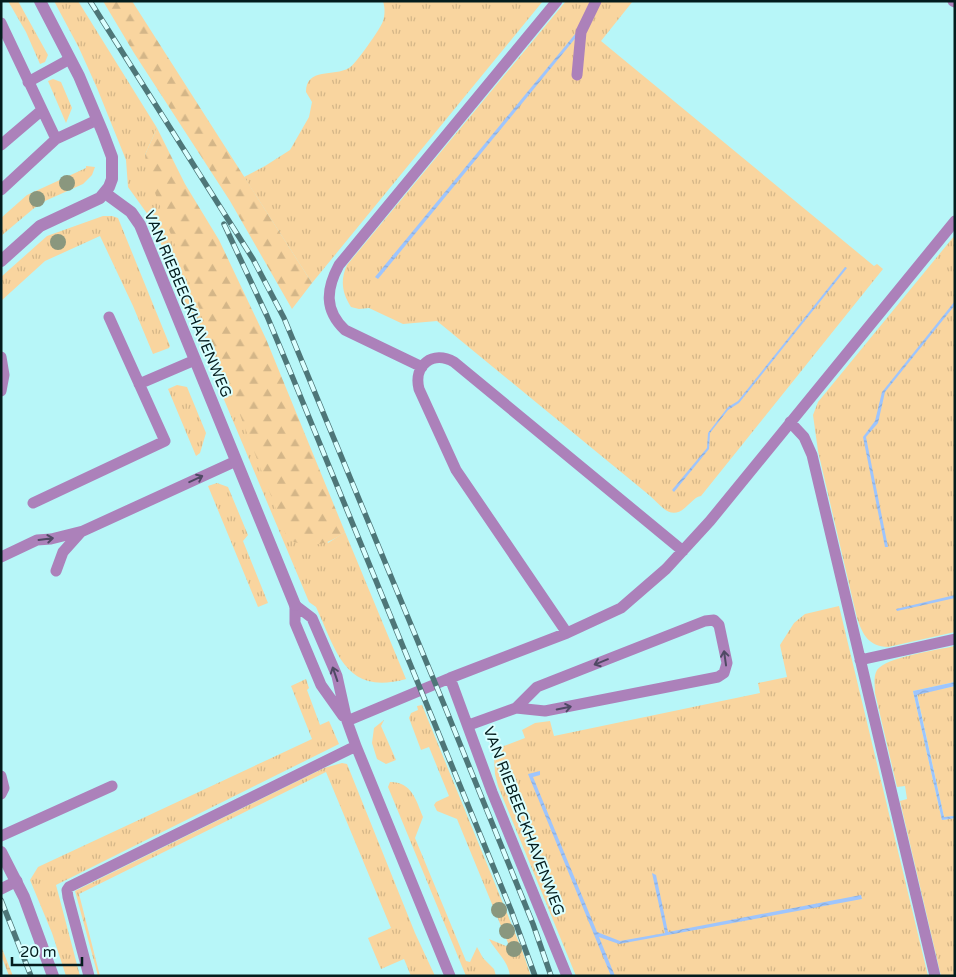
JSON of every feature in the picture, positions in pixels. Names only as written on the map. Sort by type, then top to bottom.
[{"type":"street","points":[[1,261],[40,226],[100,198],[105,193],[112,179],[112,157],[70,59],[40,1]]},
{"type":"street","name":"VAN RIEBEECKHAVENWEG","points":[[105,193],[131,212],[138,223],[296,605]]},
{"type":"street","points":[[1,852],[17,881],[53,976]]},
{"type":"lane","points":[[422,367],[345,330],[337,322],[329,302],[332,281],[339,265],[556,1]]},
{"type":"lane","points":[[577,74],[581,32],[596,1]]},
{"type":"lane","points":[[3,30],[56,139]]},
{"type":"lane","points":[[28,82],[70,59]]},
{"type":"lane","points":[[1,145],[42,110]]},
{"type":"lane","points":[[1,190],[56,139],[97,120]]},
{"type":"lane","points":[[347,721],[450,678],[567,633],[621,608],[666,569],[710,522],[955,221]]},
{"type":"lane","points":[[33,503],[165,441],[109,317]]},
{"type":"lane","points":[[1,357],[4,375],[1,391]]},
{"type":"lane","points":[[567,633],[456,470],[417,382],[418,374],[422,367],[434,358],[441,357],[454,362],[683,551]]},
{"type":"lane","points":[[139,384],[195,360]]},
{"type":"lane","points":[[790,422],[804,437],[812,455],[935,976]]},
{"type":"lane","points":[[1,557],[37,540],[51,539],[83,531],[236,461]]},
{"type":"lane","points":[[56,571],[63,552],[75,537],[83,531]]},
{"type":"lane","name":"VAN RIEBEECKHAVENWEG","points":[[296,605],[295,623],[321,685],[347,721]]},
{"type":"lane","name":"VAN RIEBEECKHAVENWEG","points":[[296,605],[312,618],[337,676],[347,721],[356,746],[450,976]]},
{"type":"lane","points":[[469,725],[516,708],[537,687],[705,621],[714,620],[719,625],[727,663],[724,673],[718,677],[545,712],[516,708]]},
{"type":"lane","points":[[860,660],[955,639]]},
{"type":"lane","name":"VAN RIEBEECKHAVENWEG","points":[[450,678],[469,725],[492,792],[567,976]]},
{"type":"lane","points":[[89,976],[68,898],[67,890],[69,887],[356,746]]},
{"type":"lane","points":[[1,776],[4,788],[1,794]]},
{"type":"lane","points":[[1,836],[112,786]]},
{"type":"lane","points":[[1,888],[17,881]]},
{"type":"green space","points":[[8,1],[18,1],[48,55],[45,62],[40,64],[26,32]]},
{"type":"green space","points":[[54,1],[78,1],[157,128],[145,155],[328,543],[345,532],[406,679],[385,683],[369,681],[356,676],[338,654],[316,607],[309,602],[212,371],[151,219],[128,187],[126,160],[97,88],[79,48]]},
{"type":"green space","points":[[103,1],[132,1],[312,283],[292,309],[230,201],[134,53]]},
{"type":"green space","points":[[383,1],[543,1],[312,283],[244,177],[290,150],[309,117],[312,102],[306,92],[307,84],[316,76],[343,71],[352,65],[368,46],[383,21]]},
{"type":"green space","points":[[566,1],[633,1],[601,41],[874,266],[877,264],[883,269],[701,496],[677,513],[672,513],[663,508],[437,321],[403,324],[369,308],[359,309],[351,307],[344,292],[343,276],[347,265]]},
{"type":"green space","points":[[53,79],[61,82],[72,108],[66,123],[48,81]]},
{"type":"green space","points":[[157,128],[185,184],[219,240],[266,339],[345,532],[325,543],[311,545],[288,540],[147,172],[145,155]]},
{"type":"green space","points":[[86,166],[95,167],[92,175],[83,184],[45,201],[1,236],[1,218],[27,195],[86,168]]},
{"type":"green space","points":[[103,216],[118,218],[170,346],[169,348],[153,354],[100,236],[45,261],[1,301],[1,277],[47,236]]},
{"type":"green space","points":[[955,235],[955,632],[888,647],[881,646],[867,638],[857,618],[818,451],[813,415],[818,402]]},
{"type":"green space","points":[[177,385],[187,387],[206,433],[200,453],[196,456],[168,389]]},
{"type":"green space","points":[[217,483],[228,487],[248,535],[243,541],[268,603],[258,607],[208,486]]},
{"type":"green space","points":[[839,606],[928,976],[576,976],[498,786],[495,774],[494,757],[496,756],[493,750],[525,738],[522,730],[535,723],[550,721],[554,736],[760,693],[758,683],[787,677],[780,645],[794,623],[805,614]]},
{"type":"green space","points":[[955,646],[955,682],[913,691],[942,820],[955,818],[955,976],[941,976],[900,801],[907,799],[905,786],[897,787],[875,693],[875,678],[877,670],[882,665],[891,661]]},
{"type":"green space","points":[[306,679],[309,688],[307,690],[320,725],[329,721],[339,744],[56,885],[80,976],[66,976],[52,933],[30,880],[38,867],[312,739],[291,686]]},
{"type":"green space","points":[[955,686],[955,816],[944,817],[917,694]]},
{"type":"green space","points":[[422,705],[531,976],[510,976],[504,961],[489,939],[506,946],[508,945],[457,819],[437,811],[434,805],[436,802],[449,796],[429,747],[421,750],[409,718],[411,713],[418,710],[417,706]]},
{"type":"green space","points":[[384,720],[381,726],[396,760],[386,764],[377,759],[372,743],[374,728]]},
{"type":"green space","points":[[342,763],[347,764],[415,933],[435,976],[411,976],[404,959],[381,969],[368,938],[391,928],[326,772],[79,894],[100,976],[98,976],[75,891],[324,768]]},
{"type":"green space","points":[[390,782],[403,785],[412,793],[418,804],[423,817],[415,838],[466,961],[470,962],[477,947],[483,958],[494,969],[496,976],[466,976],[388,787]]},
{"type":"green space","points":[[1,946],[13,976],[9,976],[1,955]]},
{"type":"water","points":[[576,33],[578,35],[378,279],[375,277]]},
{"type":"water","points":[[845,267],[847,268],[739,403],[728,410],[710,433],[709,449],[674,492],[672,490],[707,448],[708,433],[728,407],[738,401]]},
{"type":"water","points":[[955,301],[955,305],[885,392],[878,423],[866,437],[888,547],[885,547],[863,437],[875,421],[882,392]]},
{"type":"water","points":[[955,595],[955,598],[897,611],[896,609]]},
{"type":"water","points":[[955,682],[955,686],[917,695],[944,817],[955,816],[955,818],[942,820],[913,691]]},
{"type":"water","points":[[540,771],[540,775],[533,777],[597,932],[620,941],[665,933],[652,873],[656,875],[668,932],[861,895],[862,899],[619,944],[599,937],[615,976],[611,976],[528,774]]},
{"type":"railway","points":[[90,1],[253,259],[284,318],[445,707],[533,924],[551,976]]},
{"type":"railway","points":[[224,224],[267,316],[290,371],[511,910],[535,976]]},
{"type":"railway","points":[[1,900],[31,976]]}]
